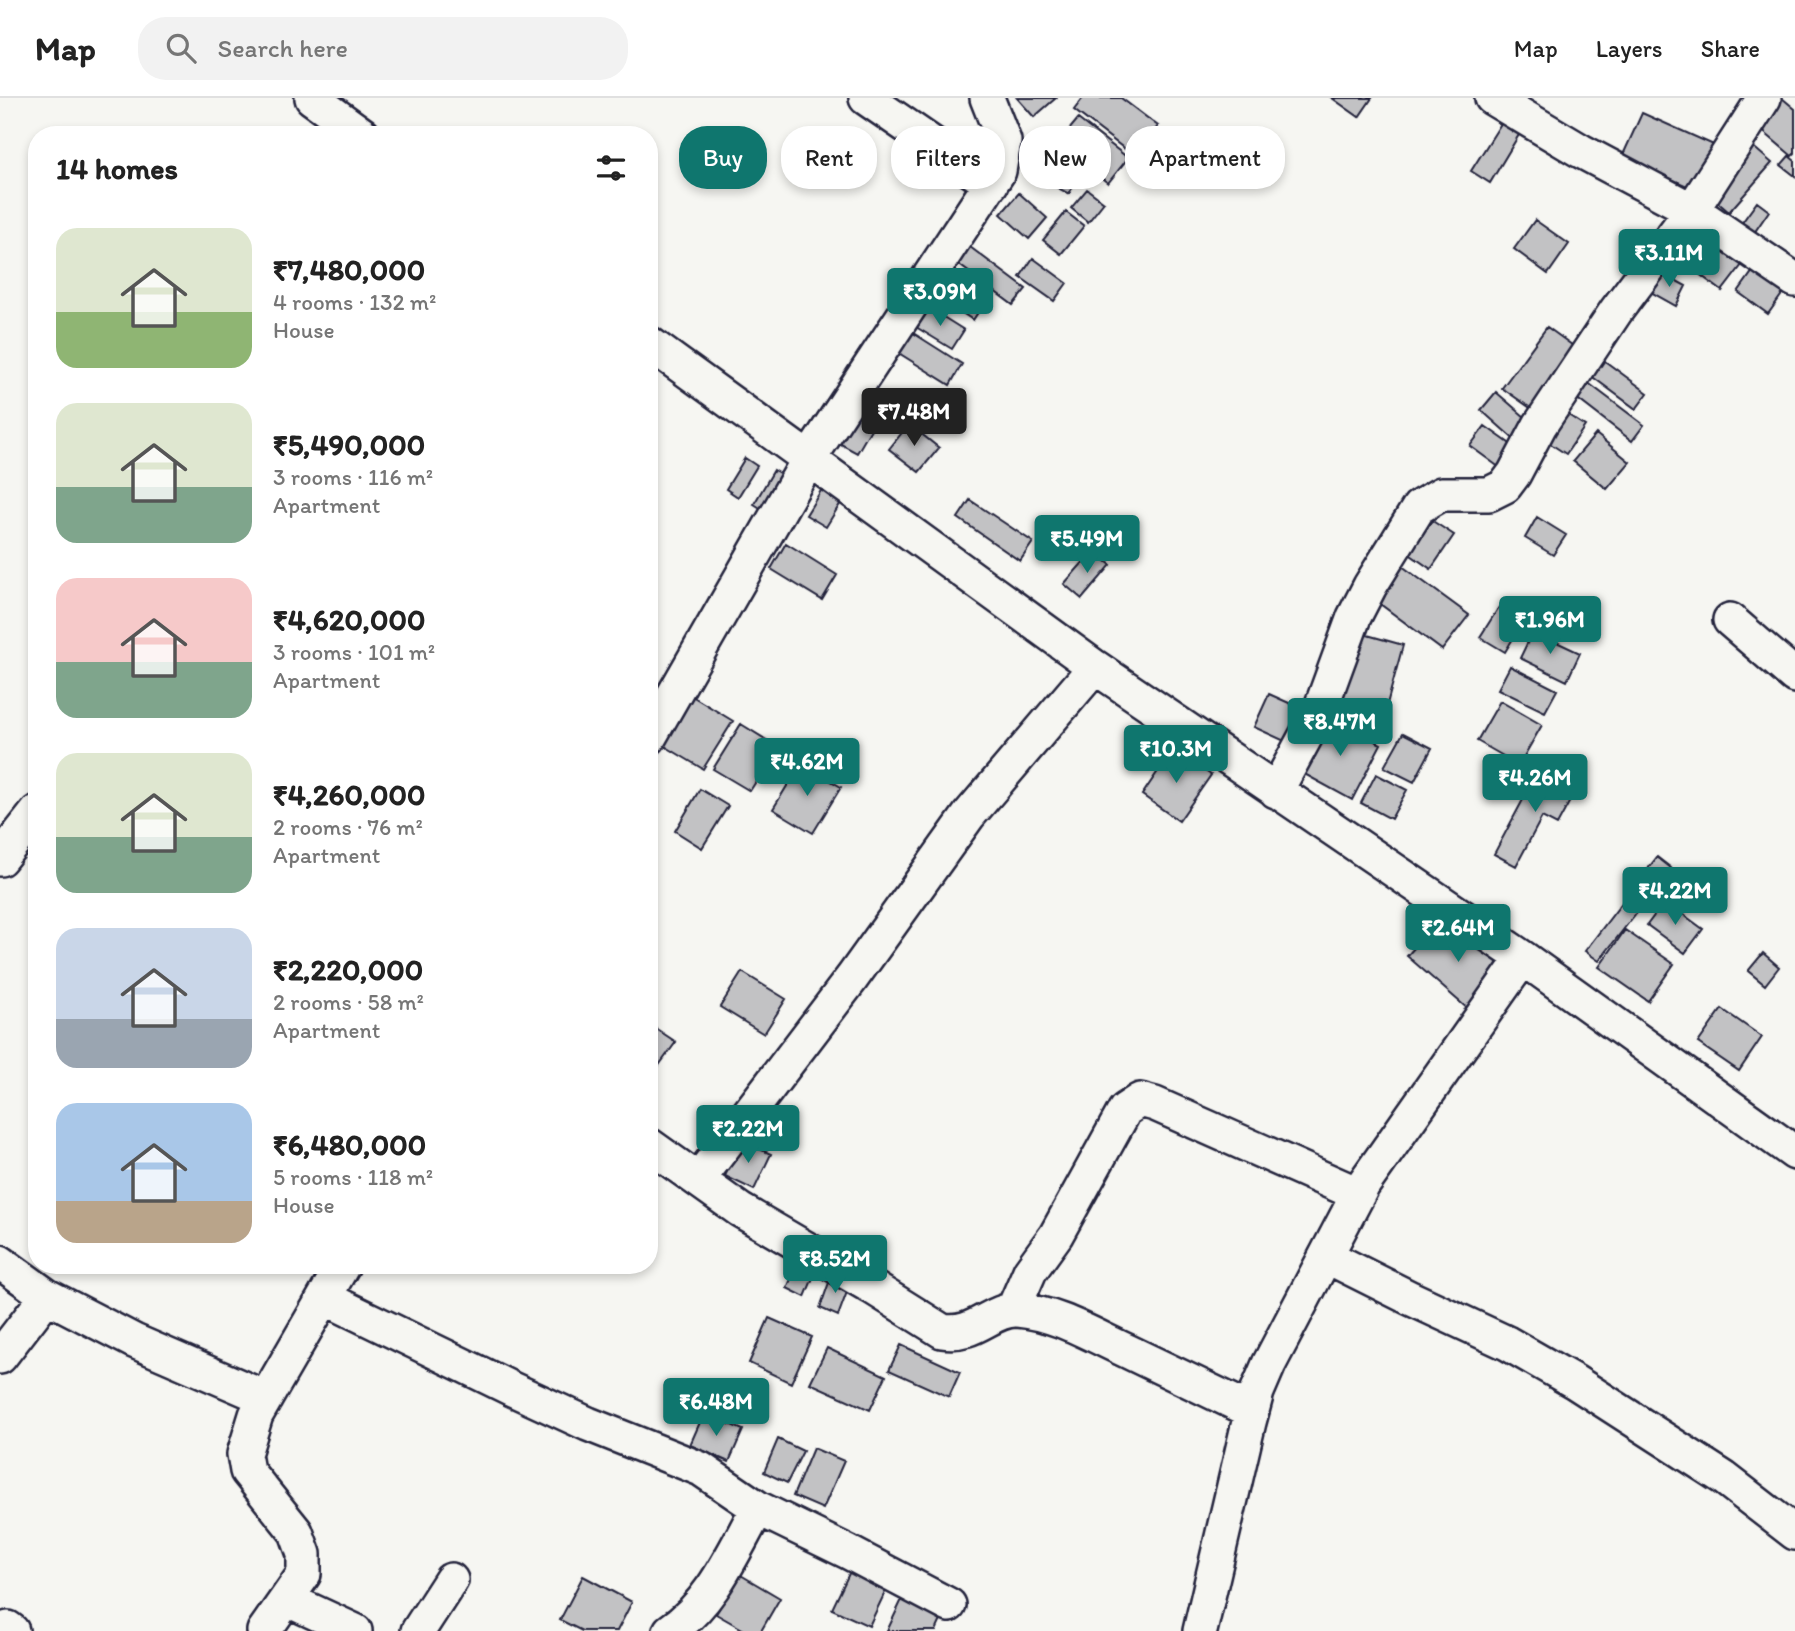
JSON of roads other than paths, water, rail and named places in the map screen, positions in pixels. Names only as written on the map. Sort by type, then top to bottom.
[{"type":"street","points":[[312,98],[351,126]]},
{"type":"street","points":[[866,98],[907,126]]},
{"type":"street","points":[[987,98],[998,126]]},
{"type":"street","points":[[1492,98],[1581,151],[1692,210],[1795,280]]},
{"type":"street","points":[[1276,791],[1320,710],[1354,617],[1419,507],[1441,494],[1489,494],[1504,486],[1514,474],[1540,425],[1616,311],[1692,210],[1764,98]]},
{"type":"street","points":[[658,722],[809,459],[988,189]]},
{"type":"street","points":[[658,350],[1095,667],[1523,958],[1795,1153]]},
{"type":"street","points":[[1730,620],[1795,676]]},
{"type":"street","points":[[698,1180],[852,978],[969,815],[1095,667]]},
{"type":"street","points":[[0,859],[28,823]]},
{"type":"street","points":[[1200,1631],[1252,1410],[1269,1364],[1358,1194],[1523,958]]},
{"type":"street","points":[[1013,1310],[1030,1271],[1056,1235],[1125,1110],[1140,1100],[1358,1194]]},
{"type":"street","points":[[658,1151],[740,1210],[873,1287],[942,1331],[955,1334],[1013,1310],[1034,1312],[1070,1324],[1252,1410]]},
{"type":"street","points":[[1326,1256],[1507,1343],[1574,1382],[1664,1438],[1795,1533]]},
{"type":"street","points":[[0,1262],[47,1296],[134,1341],[266,1398]]},
{"type":"street","points":[[264,1631],[304,1574],[304,1554],[296,1532],[247,1471],[244,1454],[256,1415],[338,1274]]},
{"type":"street","points":[[0,1357],[47,1296]]},
{"type":"street","points":[[325,1298],[588,1424],[701,1469],[758,1508],[949,1605]]},
{"type":"street","points":[[682,1628],[710,1594],[758,1508]]},
{"type":"street","points":[[418,1631],[452,1580]]},
{"type":"street","points":[[288,1600],[355,1631]]}]
